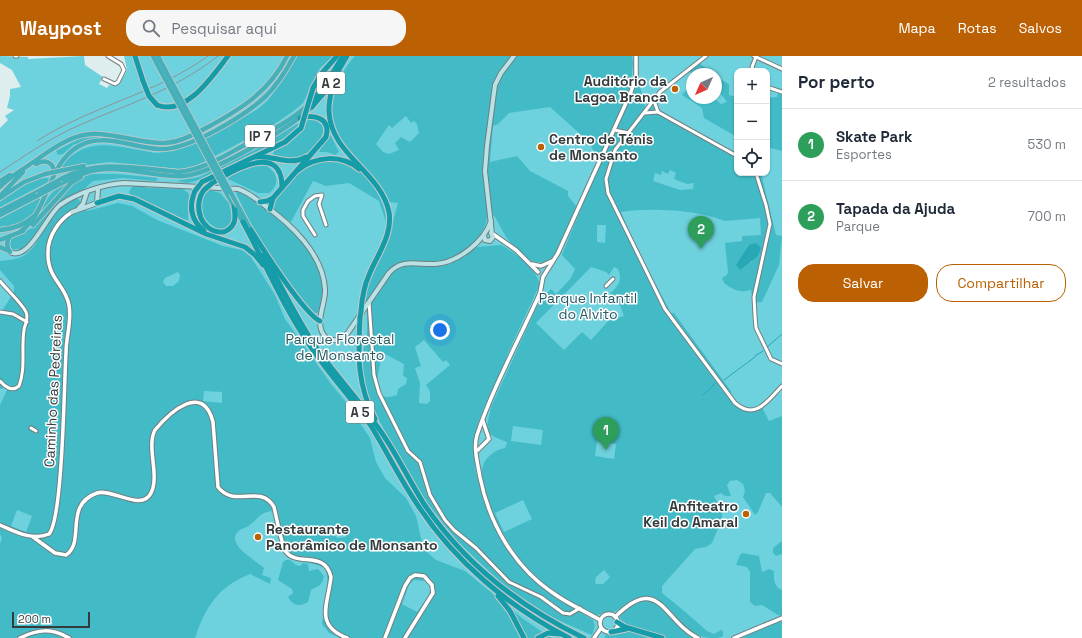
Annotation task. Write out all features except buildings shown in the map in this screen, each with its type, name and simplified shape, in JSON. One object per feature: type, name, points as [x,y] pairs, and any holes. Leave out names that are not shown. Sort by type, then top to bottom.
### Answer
[{"type":"highway","points":[[135,56],[149,96],[157,105],[167,108],[174,107],[191,98],[206,84],[228,56]]},
{"type":"highway","points":[[153,56],[159,63],[243,222]]},
{"type":"highway","points":[[158,56],[159,63]]},
{"type":"highway","points":[[0,181],[51,150],[79,136],[98,134],[112,135],[167,143],[190,137],[238,111],[272,86],[287,56]]},
{"type":"highway","points":[[20,232],[32,222],[38,213],[60,164],[69,153],[81,145],[98,141],[112,141],[153,148],[180,147],[194,141],[253,107],[272,86],[294,56]]},
{"type":"highway","points":[[219,239],[203,230],[193,218],[191,209],[195,191],[202,182],[285,142],[301,128],[313,88],[321,74],[337,56]]},
{"type":"highway","name":"A 2","points":[[310,106],[343,56]]},
{"type":"highway","name":"A 2","points":[[310,106],[326,91],[347,56]]},
{"type":"highway","points":[[335,76],[329,109],[333,132],[343,148],[380,191],[386,203],[389,215],[388,231],[368,277],[361,306],[360,318],[359,362],[361,382],[366,402],[380,429]]},
{"type":"highway","name":"IP 7","points":[[98,168],[175,176],[195,174],[281,131],[300,118],[310,106]]},
{"type":"highway","name":"IP 7","points":[[0,210],[61,182],[98,168],[179,172],[192,171],[207,165],[285,123],[310,106]]},
{"type":"highway","points":[[270,209],[273,198],[310,154],[324,140],[327,127],[322,119],[317,116],[300,118]]},
{"type":"highway","points":[[112,135],[112,141]]},
{"type":"highway","points":[[153,148],[154,142]]},
{"type":"highway","points":[[0,188],[7,180],[51,150]]},
{"type":"highway","points":[[248,159],[264,156],[292,162],[310,154]]},
{"type":"highway","points":[[291,176],[304,166],[318,160],[329,158],[343,160],[352,164],[361,171],[378,190],[386,203]]},
{"type":"highway","points":[[0,188],[38,162],[45,161],[52,166],[54,175]]},
{"type":"highway","points":[[235,205],[236,218],[232,226],[224,232],[213,230],[204,223],[199,212],[198,202],[204,190],[211,184],[247,166],[264,162],[272,164],[278,170],[282,187]]},
{"type":"highway","points":[[0,197],[24,182],[45,174],[84,166],[98,168]]},
{"type":"highway","points":[[0,240],[20,232],[32,225],[71,183],[81,176],[98,168]]},
{"type":"highway","points":[[0,197],[23,172]]},
{"type":"highway","name":"IP 7","points":[[0,215],[38,193]]},
{"type":"highway","points":[[95,204],[119,196],[134,199],[206,234],[238,244],[251,251],[262,263],[273,281]]},
{"type":"highway","points":[[260,202],[273,198]]},
{"type":"highway","points":[[235,205],[286,282],[314,317],[320,321]]},
{"type":"highway","points":[[0,230],[12,229],[22,225],[38,213]]},
{"type":"highway","name":"A 5","points":[[243,222],[273,281],[310,346],[370,426],[423,513],[453,550],[488,584],[515,605],[561,634],[570,638]]},
{"type":"highway","name":"A 5","points":[[251,230],[311,340],[380,429],[424,504],[447,534],[492,580],[518,600],[564,628],[584,638]]},
{"type":"highway","points":[[10,252],[7,248],[7,243],[11,235]]},
{"type":"highway","points":[[0,247],[10,252]]},
{"type":"highway","points":[[488,584],[510,611],[524,638]]},
{"type":"highway","points":[[616,619],[625,628],[662,638]]},
{"type":"highway","points":[[611,632],[626,629],[657,638]]},
{"type":"highway","points":[[538,638],[548,633],[561,634]]},
{"type":"main road","points":[[10,252],[17,255],[23,253],[29,248],[50,216],[59,206],[87,192],[114,184],[214,186],[243,190],[293,227],[302,237],[319,268],[324,282],[325,291],[320,321],[322,332],[326,337],[333,340],[342,339],[389,273],[398,265],[405,263],[444,263],[475,245],[489,241],[493,238],[485,170],[495,89],[499,77],[514,56]]},
{"type":"main road","points":[[95,204],[98,189]]},
{"type":"main road","points":[[72,212],[81,207],[87,192]]},
{"type":"main road","points":[[76,197],[95,204]]},
{"type":"main road","points":[[72,212],[95,204]]},
{"type":"main road","points":[[475,245],[484,234],[491,221]]},
{"type":"main road","points":[[484,234],[489,232],[493,234]]},
{"type":"main road","points":[[484,234],[484,239],[489,241]]},
{"type":"street","points":[[104,79],[115,84],[118,82],[124,70],[121,64],[108,56]]},
{"type":"street","points":[[600,620],[547,589],[515,557],[490,514],[482,488],[477,453],[477,438],[483,418],[539,295],[542,283],[552,261],[558,253],[614,130],[634,82],[636,56]]},
{"type":"street","points":[[706,56],[664,89],[615,150],[606,179],[608,193],[665,309],[736,403],[746,410],[752,411],[763,405],[782,386]]},
{"type":"street","points":[[752,68],[755,56],[782,69]]},
{"type":"street","points":[[770,88],[782,92]]},
{"type":"street","points":[[654,101],[658,112]]},
{"type":"street","points":[[645,114],[658,112],[734,154]]},
{"type":"street","points":[[614,130],[622,133],[629,133]]},
{"type":"street","points":[[622,133],[624,140]]},
{"type":"street","points":[[757,176],[770,224],[754,297],[756,328],[771,359],[782,364]]},
{"type":"street","points":[[315,235],[303,216],[303,210],[308,201],[319,195],[322,195],[319,204],[326,225]]},
{"type":"street","name":"Caminho das Pedreiras","points":[[46,545],[47,535],[53,529],[55,520],[60,469],[66,351],[70,319],[65,293],[51,274],[48,252],[57,226],[63,218],[72,212]]},
{"type":"street","points":[[493,234],[539,273],[546,274]]},
{"type":"street","points":[[489,241],[504,243]]},
{"type":"street","points":[[542,283],[538,268],[552,261]]},
{"type":"street","points":[[529,263],[542,265],[548,270]]},
{"type":"street","points":[[606,286],[613,279]]},
{"type":"street","points":[[0,281],[10,294],[23,306],[27,316],[27,322],[24,328],[22,378],[19,386],[9,388],[0,380]]},
{"type":"street","points":[[369,302],[374,375],[379,393],[408,451],[420,462],[430,495],[445,520],[454,530],[476,548],[508,582],[541,597],[563,613],[574,613],[580,608]]},
{"type":"street","points":[[0,312],[13,314],[27,322]]},
{"type":"street","points":[[0,525],[34,537],[59,555],[66,555],[75,544],[76,514],[86,500],[96,493],[109,493],[136,501],[141,501],[149,497],[153,485],[153,451],[155,430],[180,406],[186,403],[201,405],[211,414],[213,422],[218,487],[226,495],[232,497],[258,495],[266,497],[271,501],[286,552],[293,557],[321,562],[330,572],[331,577],[326,611],[327,625],[334,633],[347,638]]},
{"type":"street","points":[[477,453],[479,447],[489,439],[483,425],[483,418]]},
{"type":"street","points":[[31,428],[36,431]]},
{"type":"street","points":[[478,433],[482,431],[487,433]]},
{"type":"street","points":[[477,438],[479,442],[484,443]]},
{"type":"street","points":[[34,537],[47,535]]},
{"type":"street","points":[[385,638],[406,583],[415,575],[424,576],[432,585],[433,593],[405,638]]},
{"type":"street","points":[[600,620],[601,628],[606,632],[611,632],[616,629],[616,619],[632,602],[650,599],[664,607],[689,633],[698,638]]},
{"type":"street","points":[[600,620],[607,615],[616,619]]},
{"type":"street","points":[[734,638],[782,618]]},
{"type":"street","points":[[594,636],[601,628]]},
{"type":"street","points":[[20,638],[34,631],[47,630],[60,633],[69,638]]},
{"type":"green space","name":"Parque Florestal de Monsanto","points":[[0,56],[28,57],[28,59],[84,56],[85,65],[103,77],[99,84],[107,88],[109,85],[115,86],[119,84],[127,70],[124,56],[782,56],[782,638],[0,638],[0,313],[2,311],[0,309],[0,128],[8,120],[5,116],[14,110],[7,108],[10,89],[21,87],[12,70],[0,63]]},
{"type":"shaded area","points":[[295,56],[334,56],[320,68],[303,103],[292,112],[273,125],[196,166],[181,169],[109,162],[62,168],[61,165],[71,156],[89,147],[108,145],[158,153],[166,152],[188,144],[243,118],[262,106],[268,100],[283,79]]},
{"type":"shaded area","points":[[355,56],[632,56],[631,86],[601,155],[595,153],[588,141],[550,107],[509,113],[498,124],[493,126],[490,162],[517,156],[530,171],[568,191],[568,196],[577,207],[553,258],[545,262],[538,262],[523,256],[511,244],[492,214],[488,215],[485,226],[474,246],[501,245],[513,252],[529,266],[540,284],[478,423],[474,444],[475,468],[482,496],[489,515],[515,560],[546,590],[593,620],[595,626],[592,635],[553,618],[507,588],[457,541],[424,499],[369,403],[362,370],[364,344],[367,337],[367,309],[365,304],[366,290],[388,240],[398,203],[389,202],[370,175],[348,150],[334,123],[332,108],[335,90],[343,72]],"holes":[[[406,116],[411,123],[414,121],[417,124],[419,133],[410,142],[401,137],[395,143],[399,150],[389,154],[383,152],[376,144],[389,125],[392,128]],[[424,340],[443,362],[446,360],[450,365],[426,385],[430,391],[430,401],[427,404],[419,403],[420,383],[415,368],[421,366],[415,347]],[[383,353],[404,364],[403,376],[407,378],[406,384],[398,389],[397,395],[388,397],[382,395],[379,390],[378,375]]]},
{"type":"shaded area","points":[[699,63],[705,68],[692,68]]},
{"type":"shaded area","points":[[722,80],[729,84],[729,95],[734,96],[734,135],[704,118],[702,108],[696,104],[722,104],[727,102],[722,95]]},
{"type":"shaded area","points":[[634,82],[640,86],[646,110],[651,103],[660,111],[734,152],[734,176],[762,176],[776,235],[782,236],[779,265],[762,302],[753,303],[751,290],[740,291],[734,289],[724,283],[722,278],[727,275],[728,272],[725,243],[742,241],[742,236],[761,235],[760,218],[725,221],[702,214],[674,210],[632,210],[621,212],[639,254],[669,309],[668,310],[670,313],[674,313],[731,391],[731,394],[737,402],[748,411],[757,410],[762,407],[769,421],[782,416],[782,507],[770,493],[766,493],[758,512],[755,515],[743,497],[745,491],[743,484],[737,480],[730,481],[727,485],[731,496],[725,496],[721,493],[714,496],[722,511],[722,519],[712,543],[706,547],[695,549],[662,586],[662,593],[707,631],[714,634],[721,630],[723,631],[723,636],[721,637],[712,638],[698,635],[681,622],[660,601],[654,598],[638,598],[616,611],[598,615],[576,606],[550,589],[528,569],[513,550],[491,510],[483,483],[483,467],[486,459],[493,453],[505,448],[507,442],[489,433],[487,425],[491,407],[539,302],[551,289],[556,294],[571,278],[575,269],[562,255]],"holes":[[[670,170],[676,173],[674,179],[687,184],[694,183],[693,189],[680,190],[653,181],[655,173],[661,175],[662,171],[668,174]],[[597,225],[606,225],[605,243],[597,242]],[[749,245],[752,262],[737,265]],[[591,267],[606,272],[609,275],[614,267],[618,269],[620,280],[610,294],[619,303],[624,316],[609,320],[591,340],[582,332],[564,350],[536,323]],[[513,426],[543,430],[541,445],[511,441]],[[597,441],[616,444],[614,459],[595,456]],[[523,500],[532,519],[504,532],[495,513]],[[604,570],[610,577],[603,584],[596,584],[596,577]]]},
{"type":"shaded area","points":[[686,90],[686,98],[682,95]]},
{"type":"shaded area","points":[[778,93],[782,94],[782,151],[770,148],[770,98],[777,97]]},
{"type":"shaded area","points":[[309,118],[315,119],[323,126],[319,142],[313,148],[298,158],[280,158],[273,154],[277,149],[295,138]]},
{"type":"shaded area","points":[[297,124],[300,125],[294,133],[284,139],[199,180],[187,183],[177,181],[199,177],[251,151]]},
{"type":"shaded area","points":[[329,132],[339,152],[335,155],[327,152],[319,152]]},
{"type":"shaded area","points":[[81,138],[98,138],[73,145],[63,154],[58,155],[56,151]]},
{"type":"shaded area","points":[[325,161],[338,162],[352,166],[365,176],[376,190],[384,206],[386,222],[379,201],[349,183],[326,186],[313,181],[291,222],[276,212],[273,203],[290,182],[301,172]]},
{"type":"shaded area","points":[[261,163],[270,169],[276,176],[276,185],[269,193],[258,193],[228,179],[229,176],[243,168]]},
{"type":"shaded area","points":[[90,174],[117,174],[158,178],[156,181],[123,178],[93,181],[84,189],[56,206],[41,225],[28,246],[23,249],[12,249],[9,246],[11,239],[34,227],[58,198],[70,187],[64,188],[40,213],[49,196],[54,191],[65,183]]},
{"type":"shaded area","points":[[49,178],[48,182],[0,207],[0,199],[32,181]]},
{"type":"shaded area","points":[[136,185],[148,188],[183,189],[189,194],[188,221],[131,196],[129,192],[132,187]]},
{"type":"shaded area","points":[[209,190],[220,193],[229,203],[233,222],[229,227],[222,230],[210,224],[201,208],[204,196]]},
{"type":"shaded area","points":[[237,191],[264,207],[279,219],[305,247],[315,262],[322,277],[324,291],[319,312],[314,314],[291,286],[270,256],[252,225],[236,193]]},
{"type":"shaded area","points":[[39,198],[41,200],[37,208],[24,222],[16,226],[0,227],[0,219]]},
{"type":"shaded area","points":[[77,198],[87,211],[118,203],[132,206],[157,220],[223,246],[242,250],[251,257],[275,295],[285,319],[370,438],[376,462],[385,478],[406,498],[416,516],[422,542],[427,552],[436,560],[465,571],[522,618],[551,638],[340,638],[329,633],[322,624],[327,589],[327,575],[325,568],[297,560],[282,551],[274,511],[270,511],[261,515],[250,525],[240,530],[236,535],[235,540],[243,551],[264,568],[262,575],[271,578],[270,584],[250,574],[229,585],[221,592],[209,607],[195,638],[0,638],[0,544],[2,538],[0,534],[0,405],[7,390],[4,388],[0,389],[0,314],[14,292],[14,286],[0,270],[0,261],[19,258],[29,252],[35,245],[51,218],[66,203]],"holes":[[[178,272],[180,275],[179,281],[173,286],[166,286],[163,282],[165,278]],[[204,391],[222,392],[222,403],[203,401]],[[17,510],[32,516],[26,532],[11,526]],[[339,525],[346,537],[337,538],[331,530]],[[414,580],[426,581],[429,585],[430,593],[417,612],[402,604],[409,585]]]},
{"type":"shaded area","points":[[756,243],[761,248],[758,256],[740,270],[736,265],[749,245]]},
{"type":"shaded area","points":[[782,541],[782,554],[776,556],[773,553],[773,548]]},
{"type":"shaded area","points":[[742,553],[759,556],[762,572],[769,569],[774,571],[774,579],[776,584],[782,590],[782,616],[762,605],[755,606],[750,602],[750,572],[747,567],[736,565]]},
{"type":"shaded area","points":[[290,560],[296,565],[300,566],[303,563],[308,564],[309,571],[318,569],[324,576],[321,583],[311,590],[308,602],[305,604],[294,604],[288,597],[293,593],[292,589],[278,580],[283,562]]},
{"type":"shaded area","points":[[639,601],[652,601],[693,638],[604,638],[606,635],[620,631],[621,613]]},
{"type":"shaded area","points":[[782,620],[782,638],[742,638]]},
{"type":"waterway","points":[[766,348],[782,334]]},
{"type":"waterway","points":[[755,356],[763,351]]},
{"type":"waterway","points":[[724,380],[755,357]]},
{"type":"waterway","points":[[703,395],[716,383]]},
{"type":"railway","points":[[37,141],[79,118],[167,80],[208,56]]},
{"type":"railway","points":[[0,172],[35,149],[71,129],[183,80],[218,56]]},
{"type":"place","name":"Auditório da Lagoa Branca","points":[[675,89]]},
{"type":"place","name":"Centro de Ténis de Monsanto","points":[[541,147]]},
{"type":"place","name":"Tapada da Ajuda","points":[[701,249]]},
{"type":"place","name":"Skate Park","points":[[606,450]]},
{"type":"place","name":"Anfiteatro Keil do Amaral","points":[[746,514]]},
{"type":"place","name":"Restaurante Panorâmico de Monsanto","points":[[258,537]]},
{"type":"park label","name":"Parque Infantil do Alvito","points":[[588,306]]}]
